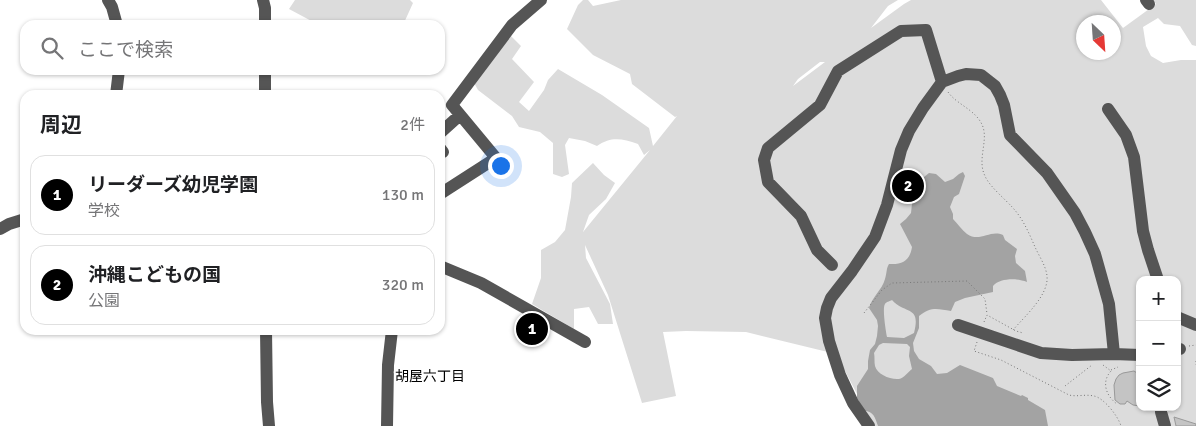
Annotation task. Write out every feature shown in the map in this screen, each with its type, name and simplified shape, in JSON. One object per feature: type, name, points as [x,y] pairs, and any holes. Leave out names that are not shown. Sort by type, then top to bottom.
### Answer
[{"type":"street","points":[[108,0],[116,20]]},
{"type":"street","points":[[263,0],[265,20]]},
{"type":"street","points":[[445,191],[496,158],[452,105],[512,25],[540,0]]},
{"type":"street","points":[[832,265],[817,250],[801,216],[768,182],[764,160],[768,148],[820,105],[838,71],[901,31],[926,30],[942,82]]},
{"type":"street","points":[[869,426],[853,403],[840,375],[829,341],[825,318],[827,308],[831,298],[875,237],[887,205],[901,150],[909,131],[942,82],[958,76],[966,74],[980,75],[995,86],[1004,105],[1010,135],[1047,173],[1075,213],[1095,254],[1109,304],[1114,354]]},
{"type":"street","points":[[117,90],[118,75]]},
{"type":"street","points":[[265,75],[265,90]]},
{"type":"street","points":[[1108,109],[1126,134],[1134,157],[1143,231],[1157,276]]},
{"type":"street","points":[[445,128],[460,115]]},
{"type":"street","points":[[0,229],[20,220]]},
{"type":"street","points":[[445,268],[481,283],[585,342]]},
{"type":"street","points":[[1181,319],[1196,325]]},
{"type":"street","points":[[958,325],[1041,353],[1072,355],[1094,360],[1114,354],[1136,355]]},
{"type":"street","points":[[266,335],[269,426]]},
{"type":"street","points":[[387,426],[388,365],[391,335]]},
{"type":"street","points":[[1161,411],[1165,426]]},
{"type":"path","points":[[942,82],[950,94],[973,112],[982,125],[984,132],[982,164],[985,177],[1021,219],[1047,275],[1046,285],[1041,297],[1013,330]]},
{"type":"path","points":[[864,313],[882,290],[892,284],[967,281],[985,299],[987,315],[974,351],[1001,360],[1069,395],[1098,398],[1113,412],[1121,426]]},
{"type":"path","points":[[987,315],[1013,330],[1023,333]]},
{"type":"path","points":[[1066,386],[1094,360],[1111,371]]},
{"type":"path","points":[[1117,404],[1107,393],[1106,380],[1107,375],[1118,367]]},
{"type":"shaded area","points":[[295,0],[410,0],[413,3],[405,20],[310,20],[289,9]]},
{"type":"shaded area","points":[[583,0],[588,0],[593,6],[621,0],[898,0],[888,6],[871,28],[911,0],[1101,0],[1113,15],[1076,15],[1076,60],[1121,60],[1121,25],[1123,28],[1156,4],[1153,0],[1196,0],[1196,46],[1192,45],[1180,26],[1164,24],[1158,18],[1143,27],[1146,46],[1151,56],[1163,63],[1196,60],[1196,426],[874,426],[836,354],[746,332],[663,332],[676,396],[642,403],[608,295],[585,245],[586,258],[610,304],[613,324],[598,324],[589,307],[574,309],[574,329],[532,304],[541,278],[541,250],[555,242],[565,230],[572,183],[593,163],[615,183],[606,199],[589,215],[583,232],[650,150],[644,155],[638,144],[622,140],[607,141],[597,146],[585,141],[569,138],[565,145],[569,174],[562,177],[553,174],[553,143],[540,132],[519,127],[512,116],[478,90],[473,81],[509,34],[521,46],[512,59],[534,82],[519,102],[529,111],[544,90],[548,80],[558,69],[602,95],[649,128],[653,146],[677,116],[675,117],[632,84],[630,74],[593,55],[567,29],[578,5]],"holes":[[[820,62],[825,62],[793,86],[798,79]]]},
{"type":"shaded area","points":[[963,172],[965,176],[959,194],[954,197],[950,207],[953,219],[967,234],[972,236],[1003,235],[1005,240],[1017,249],[1016,263],[1025,271],[1027,282],[1014,279],[1000,281],[993,286],[993,292],[955,302],[951,311],[935,309],[923,313],[919,316],[919,328],[913,343],[914,351],[919,359],[931,366],[937,374],[947,373],[960,365],[993,378],[997,386],[1028,398],[1028,400],[1045,410],[1048,426],[878,426],[874,416],[870,412],[864,411],[857,398],[857,386],[868,369],[870,350],[875,344],[877,336],[877,320],[869,308],[870,304],[884,283],[889,264],[898,264],[905,261],[911,252],[912,247],[900,224],[911,213],[911,191],[929,173],[936,174],[945,182]],"holes":[[[892,300],[897,305],[914,314],[916,324],[914,333],[904,338],[887,337],[884,306]],[[883,343],[907,344],[910,347],[909,356],[912,369],[901,378],[888,377],[876,369],[874,353],[879,345]]]},
{"type":"building","points":[[1136,372],[1136,405],[1127,401],[1125,404],[1120,404],[1115,400],[1114,385],[1119,375]]},
{"type":"building","points":[[1174,417],[1196,424],[1196,426],[1176,426]]},
{"type":"place","name":"沖縄こどもの国","points":[[908,186]]},
{"type":"place","name":"リーダーズ幼児学園","points":[[532,329]]},
{"type":"district","name":"胡屋六丁目","points":[[430,376]]}]
